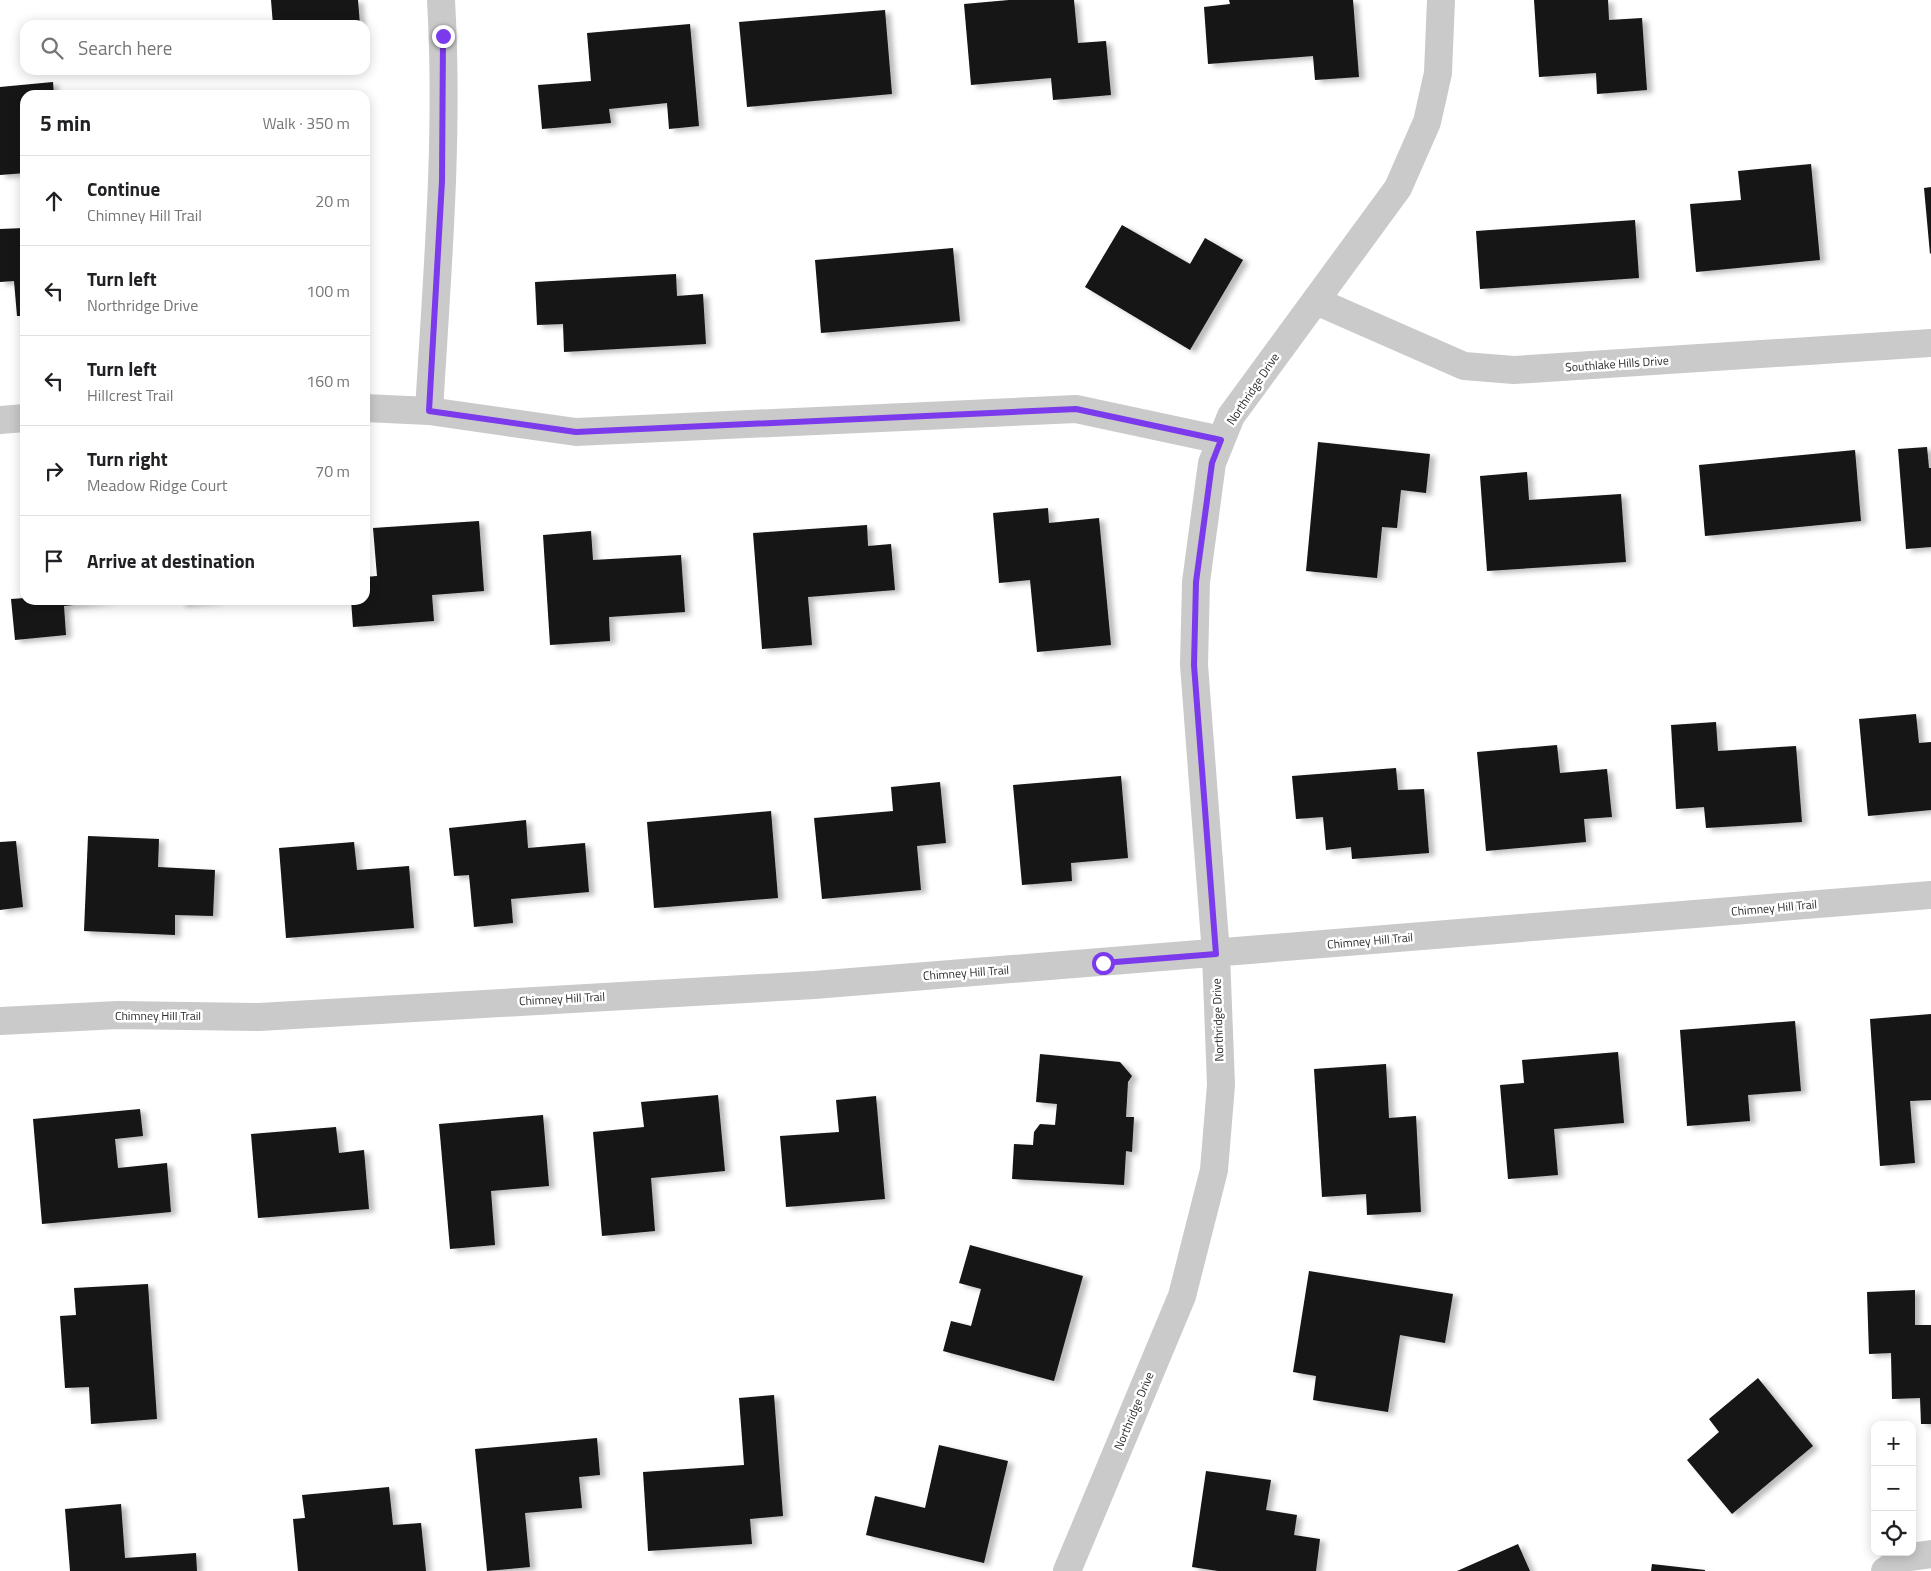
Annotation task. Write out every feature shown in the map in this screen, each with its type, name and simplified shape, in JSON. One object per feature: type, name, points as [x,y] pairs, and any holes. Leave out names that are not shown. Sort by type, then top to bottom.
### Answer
[{"type":"street","points":[[429,411],[442,181],[443,36],[441,0]]},
{"type":"street","name":"Northridge Drive","points":[[1067,1571],[1182,1296],[1214,1170],[1221,1085],[1216,954],[1194,665],[1196,582],[1212,463],[1231,416],[1398,188],[1427,122],[1438,73],[1441,0]]},
{"type":"street","name":"Southlake Hills Drive","points":[[1316,300],[1464,366],[1514,370],[1931,343]]},
{"type":"street","points":[[370,408],[429,411],[576,432],[1076,409],[1221,440]]},
{"type":"street","points":[[0,420],[20,418]]},
{"type":"street","name":"Chimney Hill Trail","points":[[0,1021],[118,1015],[260,1017],[814,985],[1931,895]]},
{"type":"street","points":[[1885,1571],[1903,1558],[1931,1554]]},
{"type":"building","points":[[271,0],[358,0],[360,20],[273,20]]},
{"type":"building","points":[[1009,0],[1074,0],[1078,43],[1106,41],[1111,95],[1053,100],[1051,78],[971,85],[964,4]]},
{"type":"building","points":[[1229,0],[1353,0],[1359,77],[1315,80],[1313,56],[1208,64],[1204,7],[1230,4]]},
{"type":"building","points":[[1534,0],[1608,0],[1609,20],[1642,18],[1647,90],[1597,94],[1596,73],[1539,77]]},
{"type":"building","points":[[885,10],[892,94],[747,107],[739,22]]},
{"type":"building","points":[[690,24],[699,126],[669,129],[667,103],[609,109],[611,123],[542,129],[538,85],[591,81],[587,33]]},
{"type":"building","points":[[53,82],[54,90],[20,90],[20,173],[0,175],[0,87]]},
{"type":"building","points":[[1811,164],[1820,260],[1696,272],[1690,204],[1741,200],[1738,171]]},
{"type":"building","points":[[1931,187],[1931,253],[1930,254],[1924,188]]},
{"type":"building","points":[[1635,220],[1639,278],[1480,289],[1476,231]]},
{"type":"building","points":[[1122,225],[1190,264],[1205,238],[1243,260],[1190,350],[1085,287]]},
{"type":"building","points":[[20,228],[20,316],[17,316],[14,281],[0,282],[0,229]]},
{"type":"building","points":[[953,248],[960,321],[821,333],[815,260]]},
{"type":"building","points":[[676,274],[677,296],[703,294],[706,344],[564,352],[563,324],[537,325],[535,282]]},
{"type":"building","points":[[1318,442],[1430,454],[1426,493],[1401,490],[1397,528],[1382,527],[1377,578],[1306,571]]},
{"type":"building","points":[[1927,447],[1929,468],[1931,468],[1931,547],[1906,549],[1898,449]]},
{"type":"building","points":[[1855,450],[1861,521],[1705,536],[1699,465]]},
{"type":"building","points":[[1527,472],[1529,500],[1621,494],[1626,562],[1487,571],[1480,476]]},
{"type":"building","points":[[1048,508],[1049,523],[1099,518],[1111,645],[1037,652],[1030,580],[999,583],[993,513]]},
{"type":"building","points":[[479,521],[484,591],[432,595],[434,621],[353,627],[351,605],[370,605],[370,577],[377,576],[373,528]]},
{"type":"building","points":[[867,525],[868,546],[891,544],[895,590],[808,597],[812,645],[762,649],[753,533]]},
{"type":"building","points":[[591,531],[593,560],[681,555],[685,612],[609,617],[610,641],[550,645],[543,535]]},
{"type":"building","points":[[20,598],[20,605],[74,605],[64,606],[66,635],[15,640],[11,599]]},
{"type":"building","points":[[1916,714],[1919,743],[1931,742],[1931,810],[1868,816],[1859,719]]},
{"type":"building","points":[[1716,722],[1718,751],[1796,746],[1802,822],[1706,828],[1704,807],[1676,809],[1671,725]]},
{"type":"building","points":[[1557,745],[1560,773],[1607,769],[1612,817],[1584,819],[1586,842],[1486,851],[1477,752]]},
{"type":"building","points":[[1396,768],[1398,790],[1424,789],[1429,853],[1352,859],[1351,847],[1326,850],[1323,817],[1296,819],[1292,776]]},
{"type":"building","points":[[1121,776],[1128,858],[1071,863],[1072,881],[1022,885],[1013,785]]},
{"type":"building","points":[[940,782],[946,843],[917,846],[921,890],[822,899],[814,818],[893,811],[891,787]]},
{"type":"building","points":[[771,811],[778,898],[654,908],[647,822]]},
{"type":"building","points":[[526,820],[528,848],[585,843],[589,892],[511,899],[513,923],[474,927],[469,875],[454,876],[449,828]]},
{"type":"building","points":[[88,836],[159,839],[158,867],[215,870],[213,916],[175,915],[175,935],[84,931]]},
{"type":"building","points":[[16,841],[23,907],[0,910],[0,842]]},
{"type":"building","points":[[354,842],[357,870],[409,866],[414,928],[286,938],[279,848]]},
{"type":"building","points":[[1931,1014],[1931,1100],[1910,1101],[1915,1163],[1880,1166],[1870,1019]]},
{"type":"building","points":[[1795,1021],[1801,1091],[1748,1095],[1750,1121],[1687,1126],[1680,1030]]},
{"type":"building","points":[[1618,1052],[1624,1123],[1554,1129],[1558,1175],[1508,1179],[1500,1085],[1524,1083],[1522,1060]]},
{"type":"building","points":[[1040,1054],[1120,1062],[1132,1076],[1128,1082],[1126,1117],[1134,1117],[1132,1152],[1126,1151],[1124,1185],[1012,1179],[1014,1144],[1033,1145],[1034,1132],[1040,1124],[1055,1125],[1057,1104],[1036,1102]]},
{"type":"building","points":[[1386,1064],[1389,1118],[1416,1116],[1421,1212],[1367,1215],[1366,1194],[1322,1197],[1314,1069]]},
{"type":"building","points":[[718,1095],[725,1171],[651,1178],[655,1231],[602,1236],[593,1132],[644,1127],[641,1102]]},
{"type":"building","points":[[876,1096],[885,1199],[786,1207],[780,1136],[839,1132],[836,1100]]},
{"type":"building","points":[[140,1109],[143,1136],[115,1139],[118,1168],[167,1163],[171,1212],[42,1224],[33,1119]]},
{"type":"building","points":[[543,1115],[549,1186],[491,1191],[495,1245],[450,1249],[439,1124]]},
{"type":"building","points":[[336,1127],[339,1153],[364,1150],[369,1209],[258,1218],[251,1134]]},
{"type":"building","points":[[970,1245],[1083,1276],[1054,1381],[943,1351],[951,1321],[971,1326],[981,1289],[959,1283]]},
{"type":"building","points":[[1309,1271],[1453,1294],[1445,1343],[1400,1335],[1388,1412],[1313,1400],[1316,1376],[1293,1372]]},
{"type":"building","points":[[148,1284],[157,1419],[91,1424],[89,1387],[65,1388],[60,1316],[76,1315],[74,1288]]},
{"type":"building","points":[[1915,1290],[1915,1325],[1931,1325],[1931,1424],[1921,1424],[1920,1398],[1892,1399],[1891,1353],[1869,1354],[1867,1292]]},
{"type":"building","points":[[1758,1378],[1813,1446],[1732,1514],[1687,1460],[1719,1432],[1709,1419]]},
{"type":"building","points":[[774,1395],[783,1516],[750,1519],[752,1544],[648,1551],[643,1472],[744,1465],[739,1398]]},
{"type":"building","points":[[597,1438],[600,1475],[579,1477],[582,1508],[525,1513],[530,1567],[487,1571],[475,1449]]},
{"type":"building","points":[[939,1445],[1008,1461],[984,1563],[866,1535],[875,1496],[925,1508]]},
{"type":"building","points":[[1206,1471],[1271,1480],[1266,1510],[1297,1515],[1294,1535],[1320,1539],[1316,1571],[1218,1571],[1192,1567]]},
{"type":"building","points":[[389,1487],[393,1525],[421,1523],[426,1571],[298,1571],[293,1519],[305,1518],[302,1495]]},
{"type":"building","points":[[121,1504],[125,1558],[196,1553],[197,1571],[70,1571],[65,1509]]},
{"type":"building","points":[[1518,1544],[1530,1571],[1457,1571]]},
{"type":"building","points":[[1652,1564],[1705,1570],[1705,1571],[1651,1571]]},
{"type":"route","points":[[443,36],[442,181],[429,411],[576,432],[1076,409],[1221,440],[1212,463],[1196,582],[1194,665],[1216,954],[1103,963]]}]
